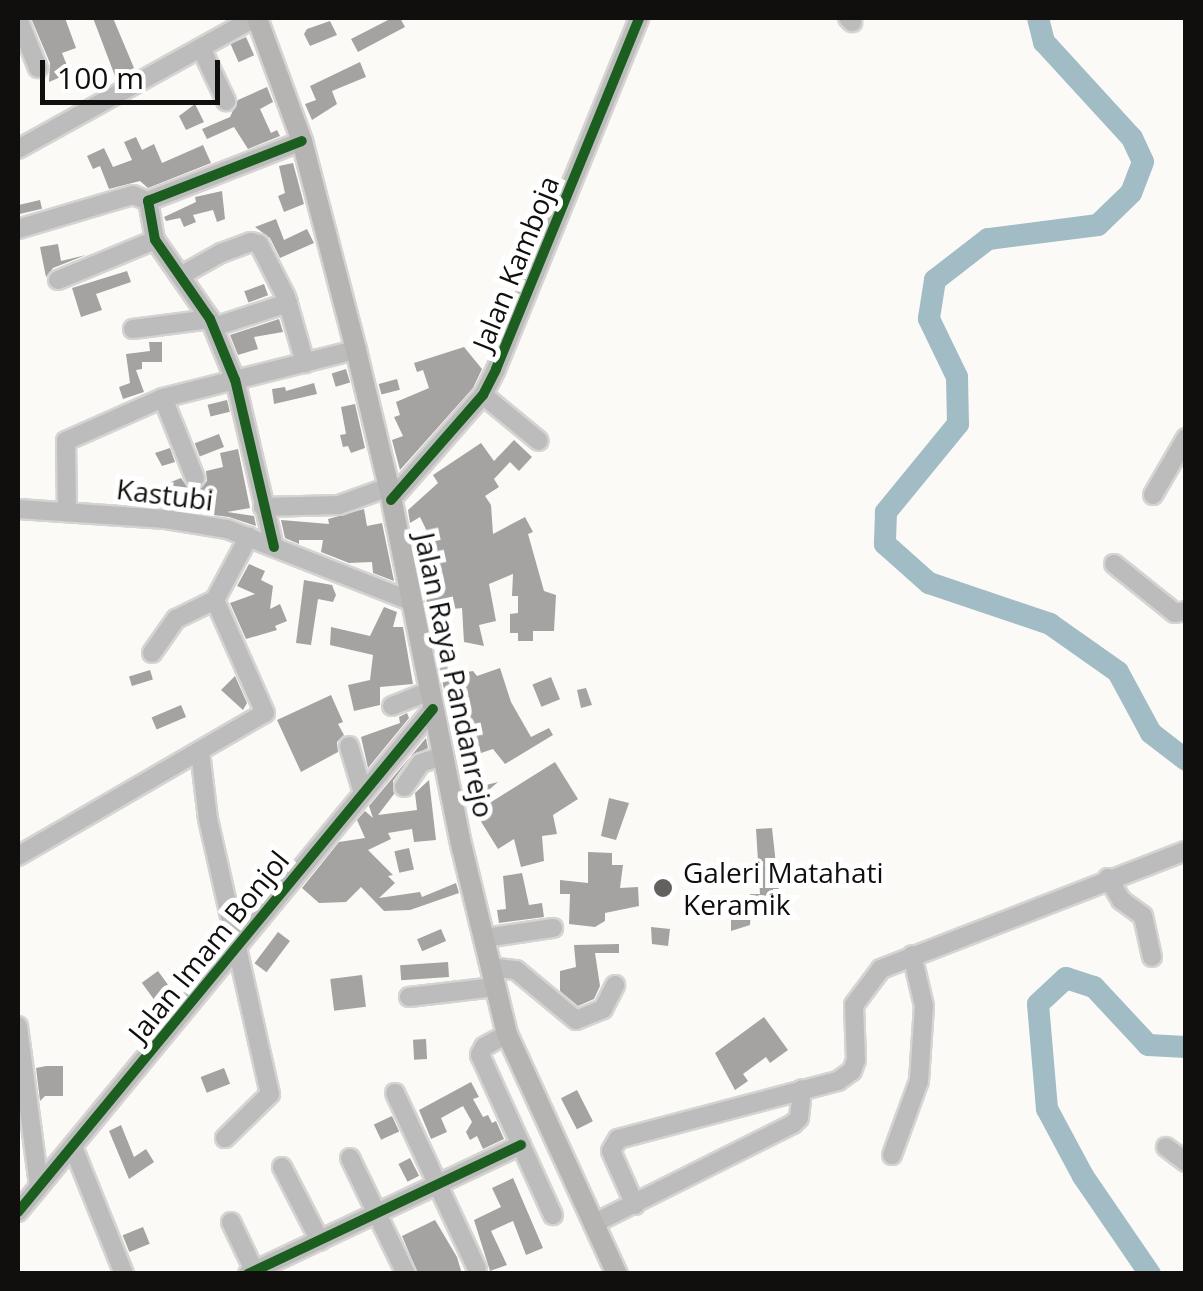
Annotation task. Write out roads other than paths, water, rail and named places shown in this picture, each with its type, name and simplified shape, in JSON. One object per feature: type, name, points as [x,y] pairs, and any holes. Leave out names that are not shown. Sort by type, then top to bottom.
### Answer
[{"type":"main road","name":"Jalan Raya Pandanrejo","points":[[256,18],[302,141],[356,350],[507,1034],[617,1274]]},
{"type":"street","points":[[18,18],[38,68]]},
{"type":"street","points":[[18,150],[256,18]]},
{"type":"street","name":"Jalan Kamboja","points":[[390,494],[482,394],[511,336],[532,274],[639,18]]},
{"type":"street","points":[[201,48],[226,101]]},
{"type":"street","points":[[18,229],[132,195],[148,201],[302,141]]},
{"type":"street","points":[[148,201],[156,240],[212,323],[235,380],[274,547]]},
{"type":"street","points":[[58,280],[156,240]]},
{"type":"street","points":[[180,276],[221,253],[251,242],[259,244],[288,303],[304,363]]},
{"type":"street","points":[[133,330],[212,323],[288,303]]},
{"type":"street","points":[[68,512],[64,453],[68,438],[99,430],[163,398],[356,350]]},
{"type":"street","points":[[482,394],[539,441]]},
{"type":"street","points":[[163,398],[195,478]]},
{"type":"street","points":[[1153,495],[1185,440]]},
{"type":"street","points":[[264,507],[339,505],[390,494]]},
{"type":"street","name":"Kastubi","points":[[18,509],[166,519],[248,536],[413,602]]},
{"type":"street","points":[[152,653],[176,619],[215,600],[248,536]]},
{"type":"street","points":[[1114,564],[1175,613],[1186,612]]},
{"type":"street","points":[[18,856],[265,713],[215,600]]},
{"type":"street","points":[[392,706],[432,700]]},
{"type":"street","name":"Jalan Imam Bonjol","points":[[18,1212],[363,793],[432,700]]},
{"type":"street","points":[[349,746],[363,793]]},
{"type":"street","points":[[200,752],[208,818],[270,1094],[225,1138]]},
{"type":"street","points":[[404,787],[421,762],[443,756]]},
{"type":"street","points":[[636,1204],[612,1151],[618,1139],[838,1081],[852,1071],[858,1048],[854,1005],[880,969],[1186,851]]},
{"type":"street","points":[[1108,878],[1121,900],[1142,916],[1152,957]]},
{"type":"street","points":[[485,938],[553,928]]},
{"type":"street","points":[[892,1155],[919,1081],[924,1006],[912,954]]},
{"type":"street","points":[[408,997],[516,970],[576,1020],[603,1008],[615,985]]},
{"type":"street","points":[[18,1026],[39,1186]]},
{"type":"street","points":[[507,1034],[484,1047],[480,1055],[554,1215]]},
{"type":"street","points":[[593,1224],[794,1124],[799,1118],[802,1089]]},
{"type":"street","points":[[395,1094],[477,1269]]},
{"type":"street","points":[[232,1222],[251,1272],[522,1145]]},
{"type":"street","points":[[74,1147],[124,1274]]},
{"type":"street","points":[[1166,1147],[1186,1162]]},
{"type":"street","points":[[350,1158],[380,1212],[406,1274]]},
{"type":"street","points":[[282,1168],[320,1241]]},
{"type":"waterway","points":[[1038,18],[1044,42],[1132,138],[1143,162],[1131,193],[1098,225],[988,239],[935,280],[929,319],[957,377],[958,424],[886,512],[885,544],[929,583],[1050,624],[1118,672],[1151,733],[1186,760]]},
{"type":"waterway","points":[[1150,1274],[1083,1176],[1047,1109],[1038,1004],[1066,978],[1094,987],[1148,1045],[1186,1047]]},
{"type":"place","name":"Galeri Matahati Keramik","points":[[663,888]]}]
